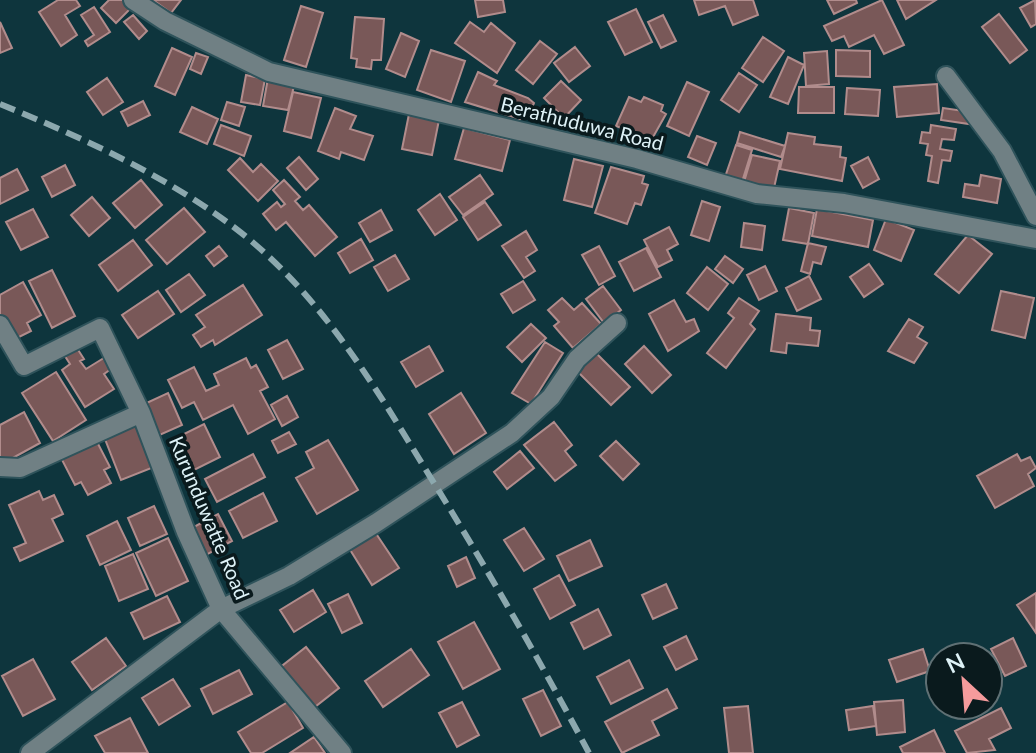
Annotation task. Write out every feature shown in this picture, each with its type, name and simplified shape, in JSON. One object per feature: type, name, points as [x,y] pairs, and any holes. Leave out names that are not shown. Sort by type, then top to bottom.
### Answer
[{"type":"street","name":"Berathuduwa Road","points":[[133,0],[165,21],[269,72],[624,156],[757,194],[844,203],[1036,239]]},
{"type":"street","points":[[946,76],[1002,151],[1036,216]]},
{"type":"street","points":[[30,753],[221,609],[289,576],[364,531],[512,433],[551,397],[577,359],[617,323]]},
{"type":"street","name":"Kurunduwatte Road","points":[[0,325],[24,366],[100,328],[141,413],[186,532],[221,609],[342,753]]},
{"type":"street","points":[[0,467],[20,468],[141,413]]},
{"type":"building","points":[[58,0],[76,0],[80,6],[65,15],[77,35],[61,46],[39,12]]},
{"type":"building","points":[[109,0],[126,0],[132,7],[116,23],[101,8]]},
{"type":"building","points":[[153,0],[181,0],[171,13]]},
{"type":"building","points":[[475,0],[503,0],[505,12],[478,17]]},
{"type":"building","points":[[694,0],[753,0],[758,15],[733,25],[725,6],[699,15]]},
{"type":"building","points":[[827,0],[856,0],[857,3],[834,14]]},
{"type":"building","points":[[882,0],[904,45],[884,54],[874,35],[849,47],[844,36],[832,41],[824,26]]},
{"type":"building","points":[[897,0],[936,0],[906,19]]},
{"type":"building","points":[[1035,0],[1036,24],[1031,27],[1020,8]]},
{"type":"building","points":[[301,6],[323,13],[306,67],[284,60]]},
{"type":"building","points":[[94,7],[110,32],[88,46],[85,41],[94,35],[81,15]]},
{"type":"building","points":[[636,9],[652,42],[625,55],[608,22]]},
{"type":"building","points":[[999,14],[1027,50],[1010,63],[982,27]]},
{"type":"building","points":[[133,15],[147,31],[139,39],[124,22]]},
{"type":"building","points":[[663,15],[676,41],[661,48],[648,22]]},
{"type":"building","points":[[355,17],[384,19],[381,60],[372,60],[371,69],[356,67],[357,59],[351,58]]},
{"type":"building","points":[[0,22],[12,48],[0,53]]},
{"type":"building","points":[[470,22],[484,32],[491,23],[515,43],[497,73],[455,43]]},
{"type":"building","points":[[401,33],[419,41],[405,77],[386,69]]},
{"type":"building","points":[[763,37],[784,51],[763,82],[742,68]]},
{"type":"building","points":[[540,41],[557,54],[533,84],[516,70]]},
{"type":"building","points":[[575,47],[590,66],[569,82],[554,63]]},
{"type":"building","points":[[172,48],[192,57],[175,95],[155,86]]},
{"type":"building","points":[[431,50],[465,61],[451,102],[417,90]]},
{"type":"building","points":[[836,50],[870,51],[870,77],[836,76]]},
{"type":"building","points":[[827,51],[829,84],[806,86],[804,53]]},
{"type":"building","points":[[196,53],[208,57],[201,74],[190,69]]},
{"type":"building","points":[[788,57],[804,65],[788,104],[770,97]]},
{"type":"building","points":[[478,72],[497,81],[494,85],[534,103],[528,117],[521,114],[520,119],[465,102]]},
{"type":"building","points":[[739,73],[757,85],[739,112],[721,100]]},
{"type":"building","points":[[246,75],[265,79],[260,105],[241,102]]},
{"type":"building","points":[[107,78],[123,102],[103,115],[87,92]]},
{"type":"building","points":[[268,78],[295,82],[288,110],[263,106]]},
{"type":"building","points":[[561,81],[581,100],[564,118],[544,98]]},
{"type":"building","points":[[687,82],[709,92],[689,136],[667,126]]},
{"type":"building","points":[[937,84],[939,113],[897,117],[894,87]]},
{"type":"building","points":[[799,87],[834,87],[834,113],[798,113]]},
{"type":"building","points":[[847,88],[880,90],[878,116],[845,114]]},
{"type":"building","points":[[293,92],[321,98],[311,138],[284,131]]},
{"type":"building","points":[[629,97],[641,102],[644,97],[663,105],[661,111],[666,114],[648,146],[624,136],[626,130],[616,126]]},
{"type":"building","points":[[143,101],[150,115],[128,126],[121,112]]},
{"type":"building","points":[[227,102],[245,107],[239,126],[221,120]]},
{"type":"building","points":[[192,107],[218,119],[207,144],[180,132]]},
{"type":"building","points":[[335,108],[356,116],[350,129],[373,136],[364,160],[341,152],[339,159],[318,151]]},
{"type":"building","points":[[943,108],[971,112],[969,124],[941,120]]},
{"type":"building","points":[[409,114],[439,120],[432,155],[402,149]]},
{"type":"building","points":[[221,125],[251,136],[244,156],[214,144]]},
{"type":"building","points":[[931,125],[956,129],[954,140],[942,139],[940,149],[952,151],[950,161],[942,160],[938,183],[928,181],[932,156],[926,155],[928,144],[920,143],[922,132],[930,133]]},
{"type":"building","points":[[464,128],[510,140],[502,171],[455,159]]},
{"type":"building","points":[[740,132],[785,146],[781,157],[737,143]]},
{"type":"building","points":[[788,133],[815,137],[814,144],[841,147],[840,157],[846,158],[842,181],[780,169]]},
{"type":"building","points":[[697,136],[716,143],[707,165],[688,157]]},
{"type":"building","points":[[736,145],[752,150],[742,182],[725,177]]},
{"type":"building","points":[[752,155],[780,161],[774,188],[744,182]]},
{"type":"building","points":[[299,157],[318,179],[306,190],[287,168]]},
{"type":"building","points":[[868,157],[879,179],[863,188],[851,166]]},
{"type":"building","points":[[240,158],[253,172],[261,164],[278,181],[258,201],[228,170]]},
{"type":"building","points":[[574,159],[603,166],[592,207],[564,200]]},
{"type":"building","points":[[65,165],[75,185],[52,197],[42,177]]},
{"type":"building","points":[[611,167],[644,176],[642,183],[648,185],[641,205],[635,203],[627,224],[595,213]]},
{"type":"building","points":[[17,169],[28,190],[0,204],[0,178]]},
{"type":"building","points":[[480,175],[493,194],[463,215],[449,197]]},
{"type":"building","points":[[981,175],[1001,179],[997,203],[963,197],[965,184],[979,186]]},
{"type":"building","points":[[141,180],[162,205],[135,228],[113,203]]},
{"type":"building","points":[[284,180],[300,197],[295,201],[303,210],[309,205],[337,237],[315,256],[286,222],[276,230],[263,214],[277,202],[281,207],[285,204],[273,190]]},
{"type":"building","points":[[440,194],[457,220],[435,235],[418,210]]},
{"type":"building","points":[[92,197],[110,218],[89,236],[71,215]]},
{"type":"building","points":[[702,201],[720,207],[709,241],[691,235]]},
{"type":"building","points":[[485,202],[501,225],[478,240],[463,217]]},
{"type":"building","points":[[184,208],[205,232],[167,264],[146,240]]},
{"type":"building","points":[[789,208],[814,213],[808,244],[783,240]]},
{"type":"building","points":[[33,209],[48,237],[21,250],[6,222]]},
{"type":"building","points":[[817,209],[873,220],[868,247],[812,236]]},
{"type":"building","points":[[381,210],[392,230],[370,242],[359,223]]},
{"type":"building","points":[[886,219],[914,230],[901,261],[874,250]]},
{"type":"building","points":[[744,223],[765,226],[762,250],[741,247]]},
{"type":"building","points":[[669,227],[678,244],[667,250],[672,260],[658,267],[644,240]]},
{"type":"building","points":[[526,231],[537,250],[526,257],[535,271],[524,278],[502,246]]},
{"type":"building","points":[[968,235],[992,254],[959,293],[935,274]]},
{"type":"building","points":[[361,239],[373,260],[350,273],[338,253]]},
{"type":"building","points":[[133,240],[152,265],[118,291],[99,265]]},
{"type":"building","points":[[808,243],[826,247],[821,264],[813,262],[810,274],[801,271]]},
{"type":"building","points":[[219,246],[227,256],[214,266],[206,256]]},
{"type":"building","points":[[599,246],[615,276],[599,285],[582,255]]},
{"type":"building","points":[[646,248],[661,277],[634,291],[619,262]]},
{"type":"building","points":[[395,255],[409,279],[388,291],[374,267]]},
{"type":"building","points":[[725,256],[743,269],[733,283],[715,269]]},
{"type":"building","points":[[869,264],[883,284],[864,297],[850,277]]},
{"type":"building","points":[[765,266],[777,291],[759,300],[747,275]]},
{"type":"building","points":[[707,267],[728,284],[708,310],[687,293]]},
{"type":"building","points":[[52,270],[75,316],[52,328],[29,281]]},
{"type":"building","points":[[189,274],[205,295],[181,312],[166,290]]},
{"type":"building","points":[[809,276],[821,299],[797,311],[786,288]]},
{"type":"building","points":[[523,281],[535,300],[513,313],[501,294]]},
{"type":"building","points":[[23,282],[41,315],[27,323],[31,331],[17,338],[0,318],[0,295]]},
{"type":"building","points":[[243,285],[262,315],[215,345],[213,340],[201,347],[193,335],[205,327],[196,315]]},
{"type":"building","points":[[603,286],[621,310],[604,323],[586,299]]},
{"type":"building","points":[[158,291],[174,314],[138,338],[122,315]]},
{"type":"building","points":[[1001,291],[1034,298],[1025,338],[992,330]]},
{"type":"building","points":[[562,298],[574,310],[582,303],[601,324],[573,348],[554,326],[559,322],[548,310]]},
{"type":"building","points":[[739,298],[759,311],[750,324],[755,329],[726,368],[707,353],[734,318],[728,313]]},
{"type":"building","points":[[674,300],[686,322],[694,319],[699,331],[668,351],[649,314]]},
{"type":"building","points":[[776,314],[811,318],[810,330],[820,331],[818,346],[787,343],[786,353],[771,351]]},
{"type":"building","points":[[909,319],[923,327],[917,337],[927,343],[914,363],[888,351]]},
{"type":"building","points":[[531,324],[546,338],[522,362],[507,347]]},
{"type":"building","points":[[287,340],[303,369],[283,379],[268,350]]},
{"type":"building","points":[[73,342],[84,359],[80,361],[86,369],[107,356],[114,367],[104,374],[114,389],[85,407],[62,370],[70,364],[61,350]]},
{"type":"building","points":[[545,342],[563,353],[531,404],[512,393]]},
{"type":"building","points":[[429,346],[443,371],[416,387],[401,362]]},
{"type":"building","points":[[644,346],[671,375],[652,393],[625,364]]},
{"type":"building","points":[[594,351],[630,387],[611,405],[576,370]]},
{"type":"building","points":[[246,358],[251,368],[256,365],[268,387],[260,391],[275,419],[248,434],[233,405],[203,420],[194,402],[182,408],[168,380],[194,367],[206,391],[219,385],[214,374]]},
{"type":"building","points":[[56,372],[86,420],[53,441],[22,393]]},
{"type":"building","points":[[168,393],[182,425],[155,437],[140,406]]},
{"type":"building","points":[[461,393],[486,433],[454,454],[429,414]]},
{"type":"building","points":[[287,396],[298,417],[282,426],[271,405]]},
{"type":"building","points":[[24,412],[40,443],[0,465],[0,425]]},
{"type":"building","points":[[135,421],[154,467],[121,480],[103,434]]},
{"type":"building","points":[[554,422],[572,445],[565,451],[576,465],[555,481],[524,445]]},
{"type":"building","points":[[204,424],[220,457],[188,473],[172,440]]},
{"type":"building","points":[[289,432],[296,444],[278,453],[272,441]]},
{"type":"building","points":[[94,436],[110,467],[104,470],[111,483],[88,495],[81,482],[75,485],[59,454]]},
{"type":"building","points":[[328,440],[358,490],[317,514],[296,478],[314,468],[306,452]]},
{"type":"building","points":[[616,441],[639,464],[623,480],[600,456]]},
{"type":"building","points":[[520,451],[534,468],[507,489],[494,472]]},
{"type":"building","points":[[253,454],[265,477],[217,502],[205,479]]},
{"type":"building","points":[[1017,454],[1021,461],[1030,457],[1036,468],[1028,474],[1034,486],[995,508],[977,476]]},
{"type":"building","points":[[39,491],[43,500],[54,495],[63,514],[52,519],[63,541],[20,561],[14,548],[26,543],[9,505]]},
{"type":"building","points":[[263,493],[277,521],[243,538],[229,511]]},
{"type":"building","points":[[154,506],[167,534],[140,546],[128,518]]},
{"type":"building","points":[[218,514],[232,541],[204,556],[190,529]]},
{"type":"building","points":[[117,521],[131,550],[100,565],[87,536]]},
{"type":"building","points":[[524,528],[544,559],[524,571],[504,540]]},
{"type":"building","points":[[375,532],[399,568],[372,585],[349,548]]},
{"type":"building","points":[[168,538],[188,581],[156,596],[136,553]]},
{"type":"building","points":[[590,540],[602,566],[569,581],[557,556]]},
{"type":"building","points":[[133,554],[148,589],[119,601],[105,566]]},
{"type":"building","points":[[466,557],[475,578],[457,587],[448,566]]},
{"type":"building","points":[[559,575],[575,605],[550,619],[534,589]]},
{"type":"building","points":[[666,584],[677,608],[653,619],[642,595]]},
{"type":"building","points":[[313,590],[326,612],[294,632],[280,610]]},
{"type":"building","points":[[1036,593],[1036,633],[1017,605]]},
{"type":"building","points":[[348,594],[362,623],[342,633],[328,604]]},
{"type":"building","points":[[167,596],[180,622],[144,639],[131,613]]},
{"type":"building","points":[[598,609],[611,635],[584,649],[571,623]]},
{"type":"building","points":[[474,622],[500,669],[463,689],[438,642]]},
{"type":"building","points":[[686,636],[697,659],[676,670],[664,647]]},
{"type":"building","points":[[106,638],[126,666],[92,690],[72,662]]},
{"type":"building","points":[[1013,638],[1026,666],[1005,676],[1004,674],[1004,642]]},
{"type":"building","points":[[306,647],[339,688],[311,710],[278,669]]},
{"type":"building","points":[[411,649],[429,675],[383,707],[365,681]]},
{"type":"building","points":[[923,649],[924,673],[897,682],[889,660]]},
{"type":"building","points":[[33,659],[55,699],[23,716],[2,676]]},
{"type":"building","points":[[629,660],[643,688],[611,704],[597,677]]},
{"type":"building","points":[[239,670],[252,694],[213,714],[201,689]]},
{"type":"building","points":[[173,679],[190,706],[159,725],[142,698]]},
{"type":"building","points":[[667,689],[677,708],[652,721],[659,735],[622,753],[605,722]]},
{"type":"building","points":[[543,690],[561,726],[541,736],[523,699]]},
{"type":"building","points":[[903,700],[905,732],[877,735],[874,702]]},
{"type":"building","points":[[288,702],[303,728],[262,753],[251,753],[238,732]]},
{"type":"building","points":[[462,702],[479,735],[457,747],[439,713]]},
{"type":"building","points":[[748,706],[753,753],[729,753],[724,708]]},
{"type":"building","points":[[873,706],[876,726],[849,730],[846,710]]},
{"type":"building","points":[[1004,714],[1011,728],[989,739],[995,750],[967,753],[955,731],[975,721],[1004,721]]},
{"type":"building","points":[[130,718],[148,753],[105,753],[95,736]]},
{"type":"building","points":[[934,730],[945,753],[903,753],[900,747]]},
{"type":"building","points":[[314,737],[325,753],[290,753]]},
{"type":"railway","points":[[0,104],[92,144],[180,191],[235,228],[293,281],[366,374],[491,578],[589,753]]}]
